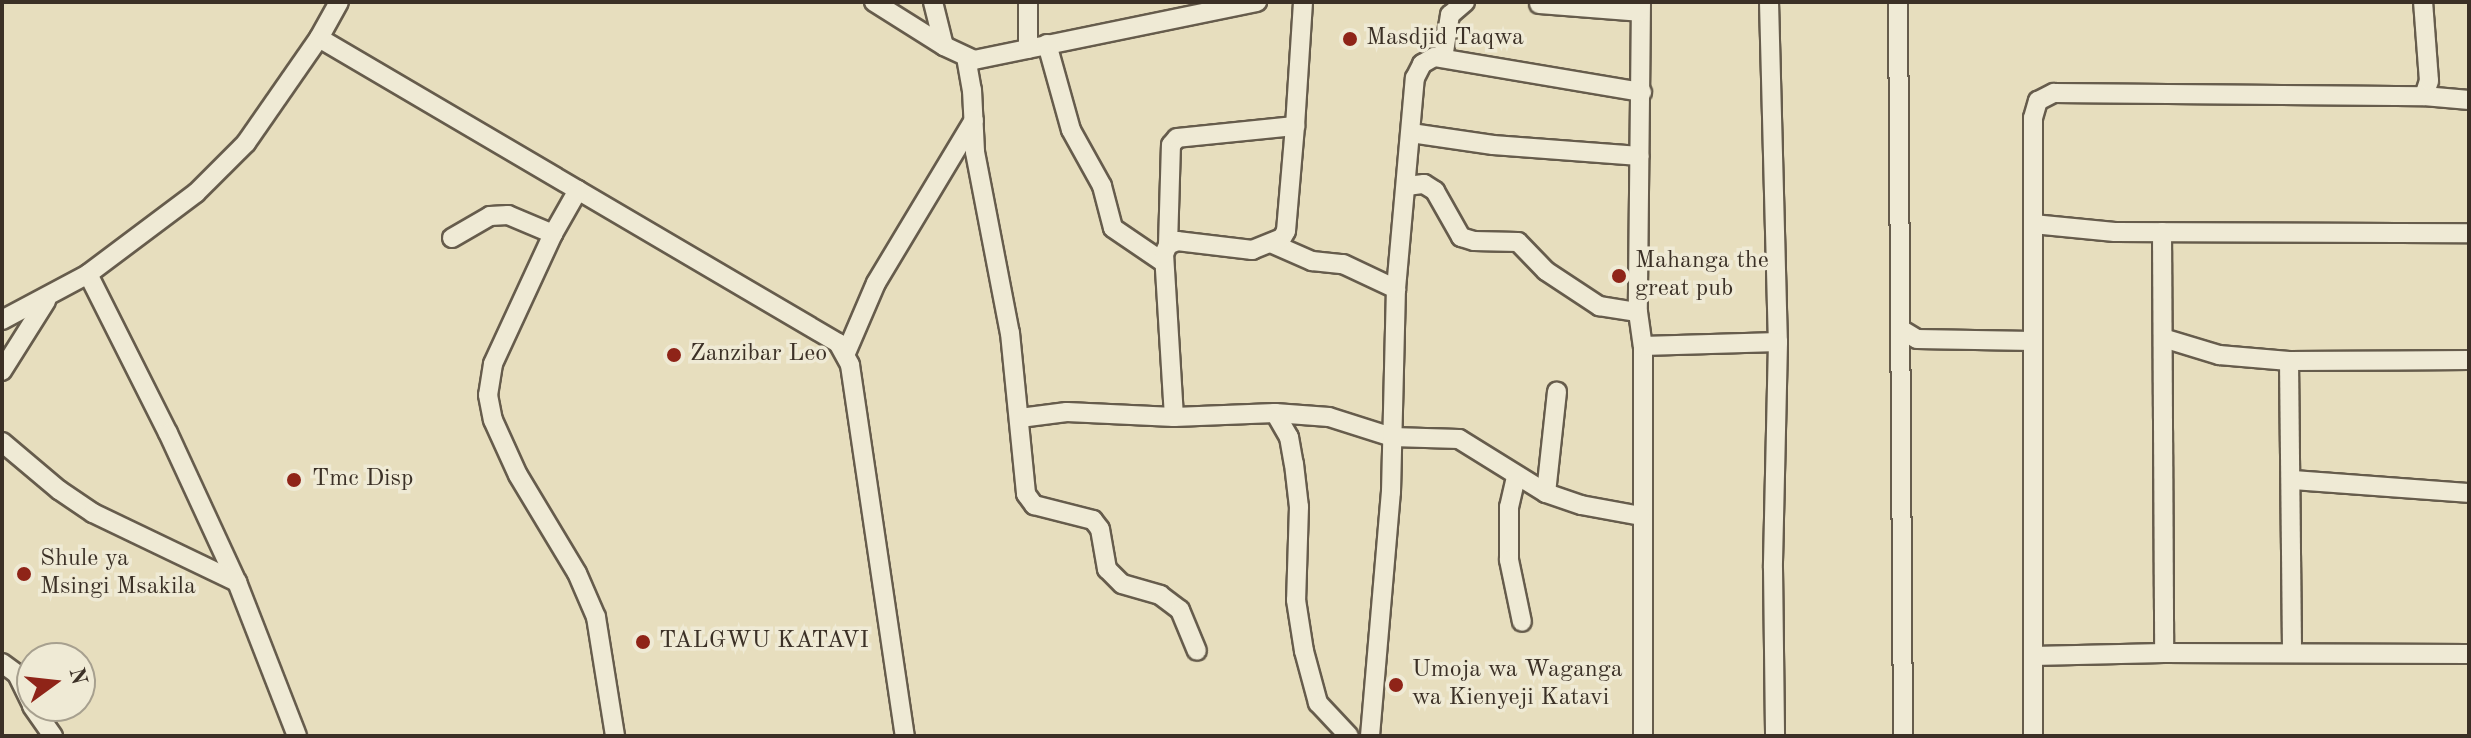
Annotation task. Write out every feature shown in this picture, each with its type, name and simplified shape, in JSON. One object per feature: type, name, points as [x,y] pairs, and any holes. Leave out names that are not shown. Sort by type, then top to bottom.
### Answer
[{"type":"street","points":[[2,320],[88,274],[196,193],[246,143],[319,38],[339,2]]},
{"type":"street","points":[[874,2],[944,46],[966,57],[983,59],[1257,2]]},
{"type":"street","points":[[933,2],[944,46]]},
{"type":"street","points":[[1028,2],[1028,49]]},
{"type":"street","points":[[1166,254],[1177,241],[1252,250],[1273,244],[1286,231],[1303,2]]},
{"type":"street","points":[[1443,58],[1450,15],[1465,2]]},
{"type":"street","points":[[1769,2],[1778,342],[1773,568],[1775,736]]},
{"type":"street","points":[[1898,2],[1903,736]]},
{"type":"street","points":[[2423,2],[2429,81],[2424,96]]},
{"type":"street","points":[[1539,4],[1640,7],[1642,92],[1638,312],[1643,346],[1643,736]]},
{"type":"street","points":[[319,38],[838,343],[846,353],[905,736]]},
{"type":"street","points":[[1047,44],[1071,130],[1102,186],[1111,224],[1119,234],[1166,254]]},
{"type":"street","points":[[966,57],[975,152],[991,245],[1003,284],[1026,494],[1034,505],[1093,520],[1100,529],[1107,569],[1122,584],[1160,595],[1180,610],[1197,651]]},
{"type":"street","points":[[1370,736],[1392,437],[1396,289],[1415,78],[1427,60],[1443,58],[1642,92]]},
{"type":"street","points":[[2033,736],[2033,110],[2047,94],[2424,96],[2469,100]]},
{"type":"street","points":[[846,353],[876,283],[974,120]]},
{"type":"street","points":[[1174,417],[1166,254],[1171,145],[1177,138],[1295,126]]},
{"type":"street","points":[[1411,133],[1493,145],[1640,156]]},
{"type":"street","points":[[1407,186],[1424,184],[1435,191],[1461,237],[1474,241],[1518,242],[1546,271],[1599,306],[1638,312]]},
{"type":"street","points":[[578,190],[553,234],[493,364],[488,395],[493,420],[518,475],[577,573],[596,617],[615,736]]},
{"type":"street","points":[[452,238],[490,216],[508,215],[553,234]]},
{"type":"street","points":[[2033,224],[2162,232],[2469,233]]},
{"type":"street","points":[[2162,232],[2164,653]]},
{"type":"street","points":[[1273,244],[1312,261],[1343,264],[1396,289]]},
{"type":"street","points":[[88,274],[168,433],[237,582],[297,736]]},
{"type":"street","points":[[2,371],[50,296]]},
{"type":"street","points":[[1902,330],[1917,339],[2033,341]]},
{"type":"street","points":[[2163,338],[2219,355],[2289,361],[2469,360]]},
{"type":"street","points":[[1643,346],[1778,342]]},
{"type":"street","points":[[2289,361],[2292,652]]},
{"type":"street","points":[[1546,493],[1557,392]]},
{"type":"street","points":[[1020,418],[1067,412],[1174,417],[1275,413],[1329,417],[1392,437],[1459,439],[1546,493],[1581,505],[1641,516]]},
{"type":"street","points":[[1275,413],[1289,437],[1294,464],[1299,507],[1296,600],[1304,651],[1318,703],[1339,734]]},
{"type":"street","points":[[2,442],[59,490],[93,513],[237,582]]},
{"type":"street","points":[[1516,477],[1509,507],[1509,560],[1522,622]]},
{"type":"street","points":[[2292,480],[2469,493]]},
{"type":"street","points":[[2033,656],[2292,652],[2469,654]]},
{"type":"place","name":"Masdjid Taqwa","points":[[1350,39]]},
{"type":"place","name":"Mahanga the great pub","points":[[1619,276]]},
{"type":"place","name":"Zanzibar Leo","points":[[674,355]]},
{"type":"place","name":"Tmc Disp","points":[[294,480]]},
{"type":"place","name":"Shule ya Msingi Msakila","points":[[24,574]]},
{"type":"place","name":"TALGWU KATAVI","points":[[643,642]]},
{"type":"place","name":"Umoja wa Waganga wa Kienyeji Katavi","points":[[1396,685]]}]
